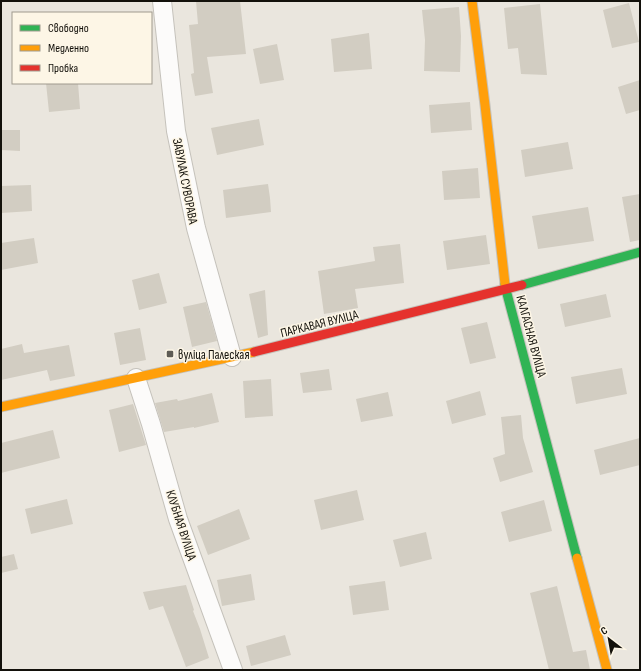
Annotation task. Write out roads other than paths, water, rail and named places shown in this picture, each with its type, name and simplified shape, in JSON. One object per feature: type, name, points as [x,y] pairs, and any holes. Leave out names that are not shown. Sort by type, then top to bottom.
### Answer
[{"type":"street","name":"ЗАВУЛАК СУВОРАВА","points":[[162,1],[176,131],[196,228],[232,357]]},
{"type":"street","name":"КАЛГАСНАЯ ВУЛІЦА","points":[[472,1],[506,290],[607,670]]},
{"type":"street","name":"ПАРКАВАЯ ВУЛІЦА","points":[[1,407],[232,357],[506,290],[640,252]]},
{"type":"street","name":"КЛУБНАЯ ВУЛІЦА","points":[[136,378],[151,424],[178,520],[233,670]]},
{"type":"place","name":"вуліца Палеская","points":[[170,354]]}]
